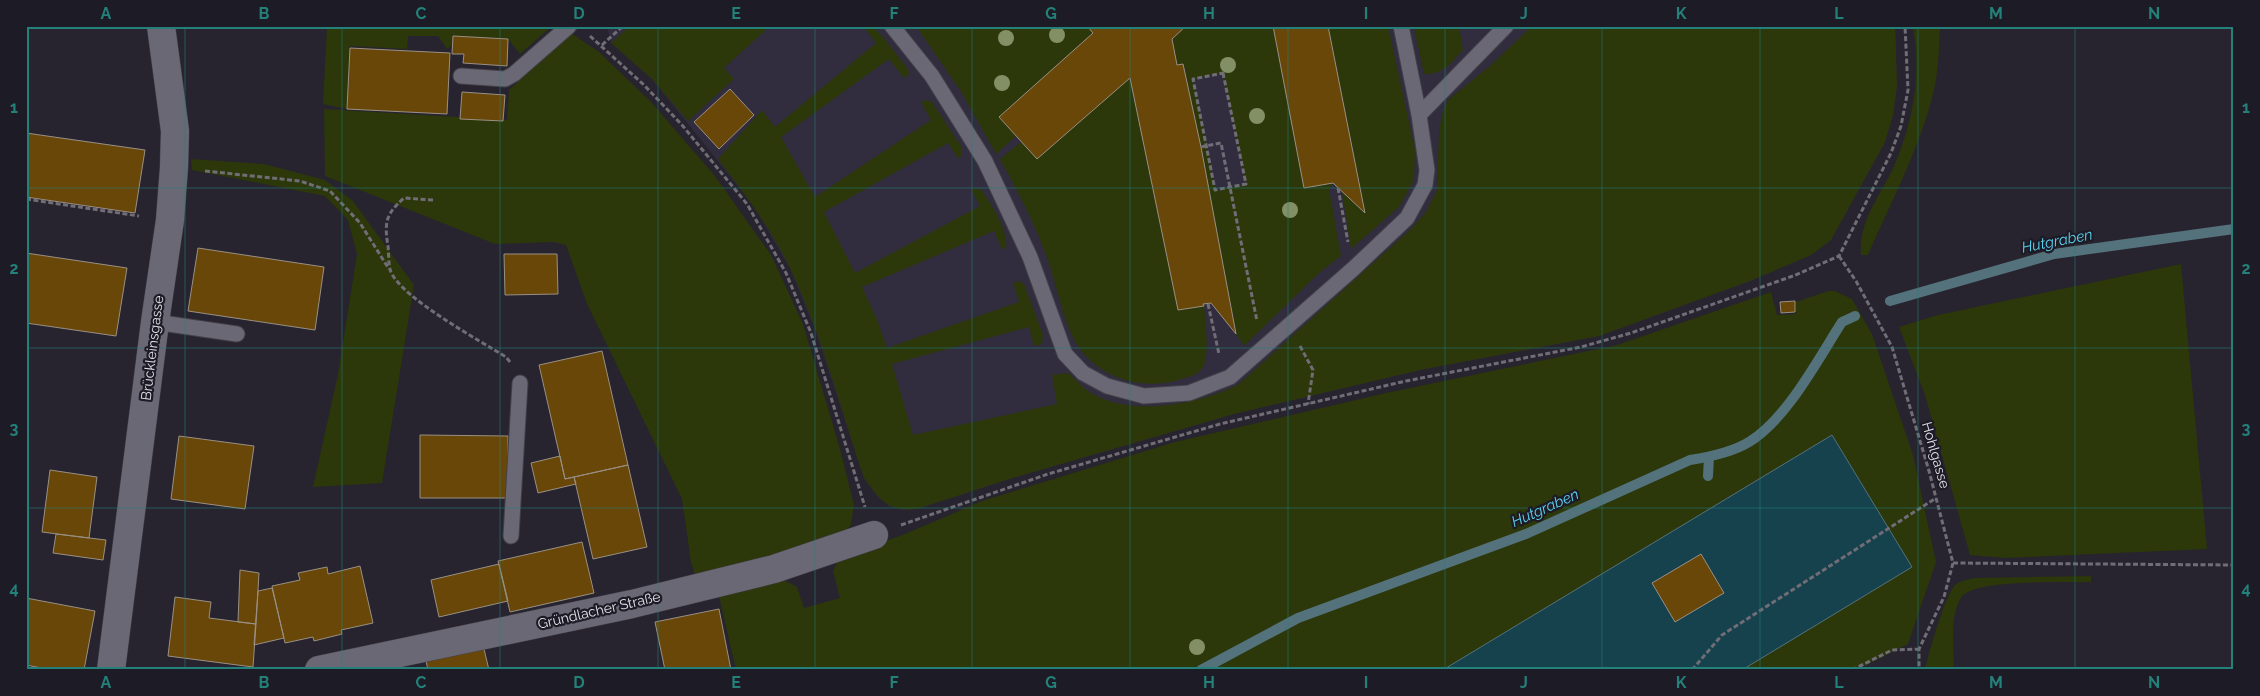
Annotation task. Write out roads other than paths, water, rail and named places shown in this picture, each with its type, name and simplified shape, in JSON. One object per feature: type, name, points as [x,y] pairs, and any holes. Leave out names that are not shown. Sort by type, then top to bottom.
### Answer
[{"type":"street","name":"Brückleinsgasse","points":[[111,670],[155,322],[170,220],[175,131],[161,26]]},
{"type":"street","name":"Gründlacher Straße","points":[[319,670],[641,601],[774,569],[874,535]]},
{"type":"lane","points":[[461,76],[505,79],[514,74],[568,26]]},
{"type":"lane","points":[[892,26],[932,76],[986,161],[1030,257],[1065,354],[1083,373],[1107,386],[1144,396],[1189,392],[1230,378],[1353,269],[1407,218],[1422,192],[1427,170],[1419,115],[1401,26]]},
{"type":"lane","points":[[1419,115],[1506,26]]},
{"type":"lane","points":[[155,322],[237,334]]},
{"type":"lane","points":[[510,536],[520,383]]},
{"type":"water","points":[[1832,435],[1912,567],[1742,670],[1447,670],[1446,668]]},
{"type":"waterway","name":"Hutgraben","points":[[1890,301],[2054,254],[2234,229]]},
{"type":"waterway","name":"Hutgraben","points":[[1201,670],[1298,618],[1526,534],[1690,460],[1721,454],[1743,446],[1763,432],[1789,404],[1842,322],[1855,316]]},
{"type":"waterway","points":[[1708,476],[1709,457]]}]
